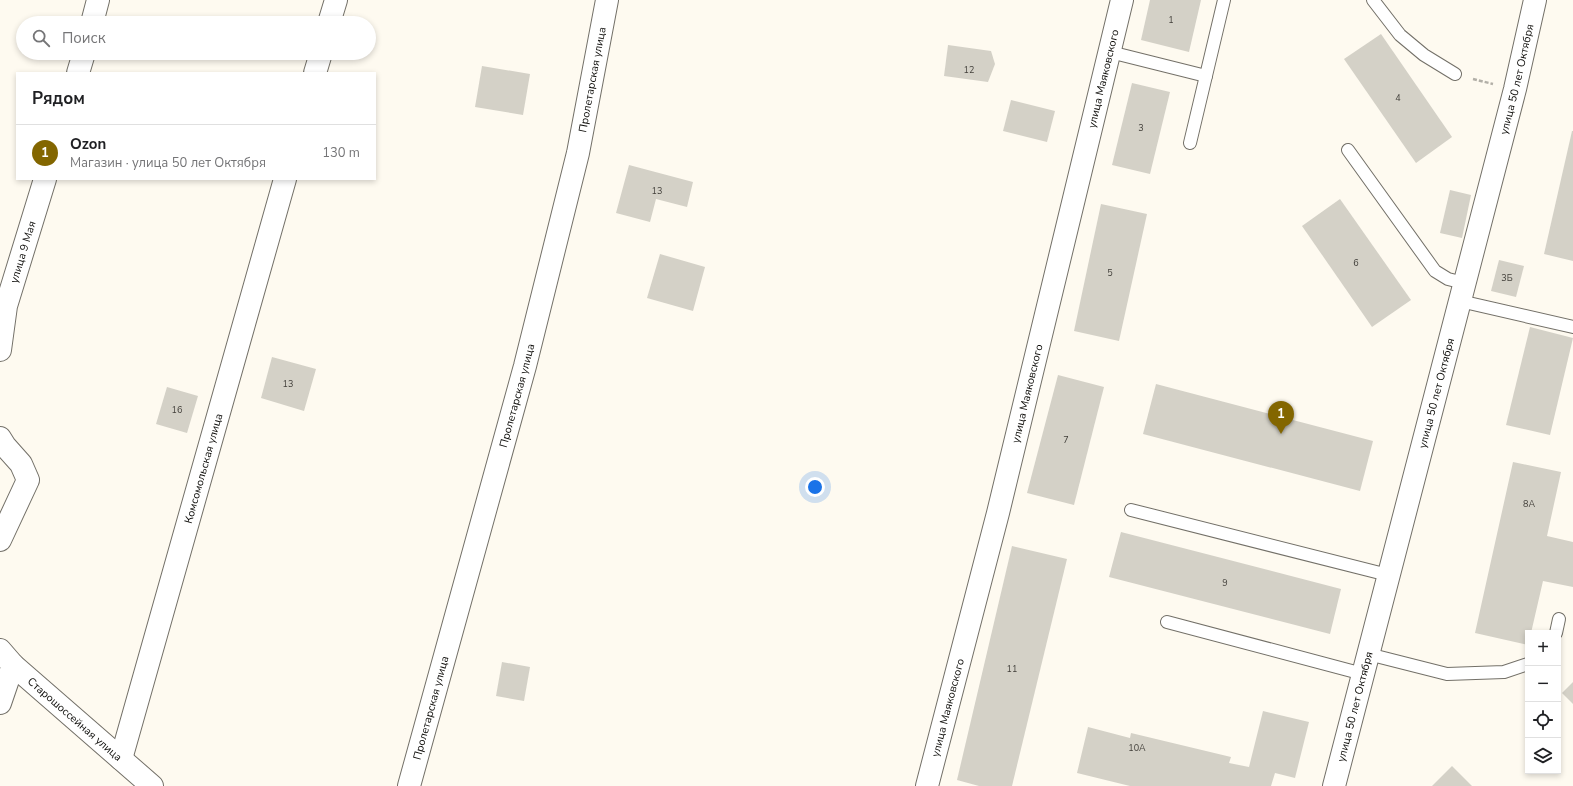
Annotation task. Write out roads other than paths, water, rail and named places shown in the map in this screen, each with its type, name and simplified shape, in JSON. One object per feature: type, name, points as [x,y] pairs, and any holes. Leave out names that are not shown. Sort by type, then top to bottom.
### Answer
[{"type":"street","points":[[94,16],[98,0]]},
{"type":"street","points":[[331,16],[336,0]]},
{"type":"street","name":"Пролетарская улица","points":[[409,786],[525,366],[578,153],[607,0]]},
{"type":"street","name":"улица Маяковского","points":[[927,786],[998,513],[1122,0]]},
{"type":"street","name":"улица 50 лет Октября","points":[[1334,786],[1515,89],[1535,0]]},
{"type":"street","points":[[78,72],[82,60]]},
{"type":"street","points":[[315,72],[319,60]]},
{"type":"street","name":"улица 9 Мая","points":[[0,350],[6,306],[45,180]]},
{"type":"street","name":"Комсомольская улица","points":[[122,759],[285,180]]},
{"type":"street","points":[[0,438],[21,464],[28,480],[0,540]]},
{"type":"street","points":[[0,703],[7,658]]},
{"type":"street","name":"Старошоссейная улица","points":[[7,658],[152,786]]},
{"type":"lane","points":[[1190,143],[1224,0]]},
{"type":"lane","points":[[1373,0],[1400,35],[1424,55],[1455,74]]},
{"type":"lane","points":[[1110,52],[1206,76]]},
{"type":"lane","points":[[1348,150],[1435,271],[1448,278],[1462,292],[1573,327]]},
{"type":"lane","points":[[1131,510],[1388,575]]},
{"type":"lane","points":[[1557,630],[1560,619]]},
{"type":"lane","points":[[1167,622],[1365,664],[1447,674],[1504,672],[1525,665]]},
{"type":"place","name":"Ozon","points":[[1281,434]]}]
